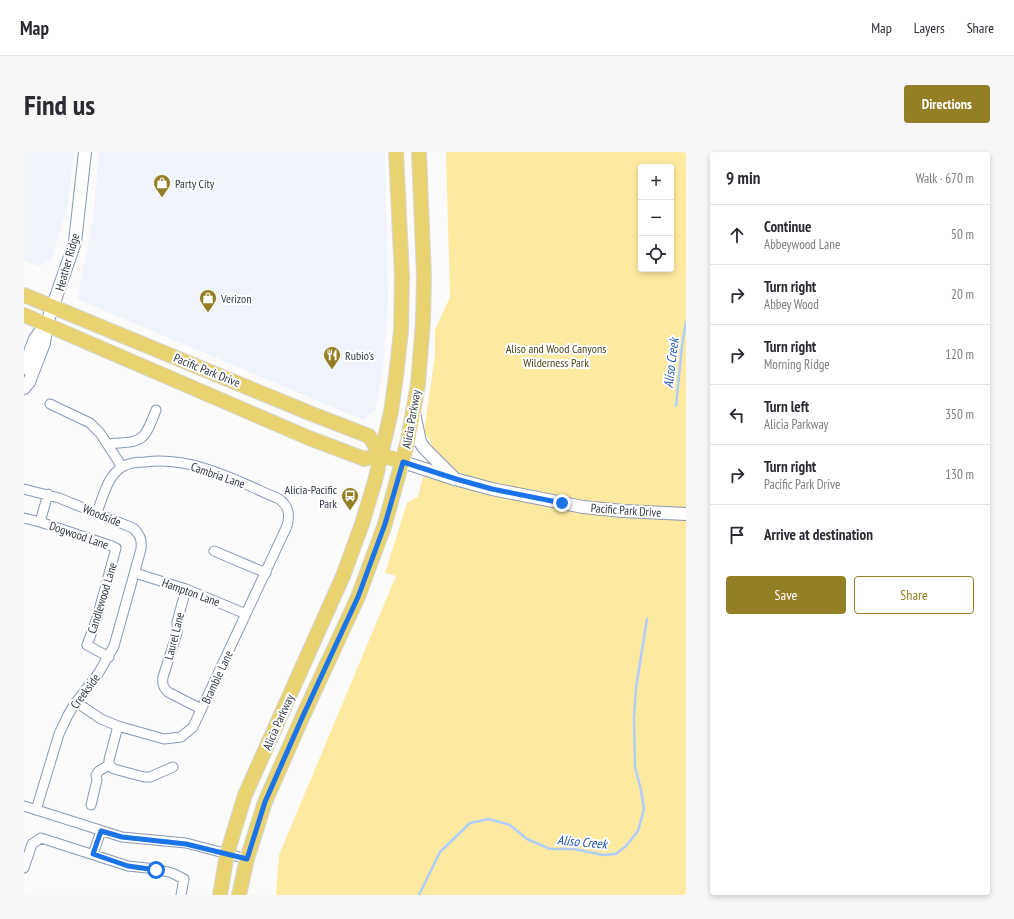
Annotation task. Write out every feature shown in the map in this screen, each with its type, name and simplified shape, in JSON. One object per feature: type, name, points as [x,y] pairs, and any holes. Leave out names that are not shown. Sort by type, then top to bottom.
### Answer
[{"type":"main road","name":"Heather Ridge","points":[[24,388],[29,382],[44,343],[47,323],[75,242],[85,152]]},
{"type":"main road","name":"Alicia Parkway","points":[[220,895],[228,854],[245,795],[343,576],[362,524],[382,455],[395,384],[400,331],[402,277],[396,152]]},
{"type":"main road","name":"Alicia Parkway","points":[[239,895],[247,859],[265,802],[358,597],[385,524],[403,462],[414,411],[421,358],[424,277],[419,152]]},
{"type":"main road","name":"Pacific Park Drive","points":[[24,295],[369,436],[382,455]]},
{"type":"main road","name":"Pacific Park Drive","points":[[24,315],[47,323],[309,438],[364,459],[382,455],[492,489],[584,507],[686,514]]},
{"type":"main road","name":"Heather Ridge","points":[[24,368],[35,338],[47,323]]},
{"type":"main road","points":[[414,411],[421,443],[424,448],[456,479]]},
{"type":"street","points":[[50,404],[90,423],[108,444],[122,467],[110,480],[97,512]]},
{"type":"street","points":[[108,444],[130,442],[139,440],[145,436],[156,410]]},
{"type":"street","name":"Cambria Lane","points":[[122,467],[133,463],[149,461],[171,461],[194,465],[217,472],[280,498],[288,508]]},
{"type":"street","name":"Woodside","points":[[24,489],[60,498],[133,528],[140,534],[142,541],[135,573]]},
{"type":"street","name":"Dogwood Lane","points":[[40,522],[48,494]]},
{"type":"street","name":"Bramble Lane","points":[[76,702],[101,719],[118,726],[164,739],[181,737],[193,727],[287,526],[289,517],[288,508]]},
{"type":"street","name":"Dogwood Lane","points":[[24,518],[115,547],[116,550]]},
{"type":"street","name":"Candlewood Lane","points":[[108,657],[87,645],[97,618],[116,550]]},
{"type":"street","points":[[214,551],[266,572]]},
{"type":"street","name":"Hampton Lane","points":[[135,573],[186,589],[246,614]]},
{"type":"street","name":"Creekside","points":[[36,810],[59,734],[76,702],[98,674],[114,646],[135,573]]},
{"type":"street","name":"Laurel Lane","points":[[186,589],[177,622],[177,633],[162,683],[164,689],[168,692],[202,709]]},
{"type":"street","points":[[118,726],[109,760],[110,765],[114,769],[144,777],[150,777],[173,767]]},
{"type":"street","points":[[90,805],[97,780],[96,776],[99,771],[110,765]]},
{"type":"street","points":[[24,806],[122,837],[186,844],[247,859]]},
{"type":"street","points":[[93,854],[101,831]]},
{"type":"street","points":[[24,868],[32,844],[40,838],[128,866],[172,873],[184,878],[181,895]]},
{"type":"shaded area","points":[[24,152],[74,152],[67,209],[51,260],[39,266],[24,261]]},
{"type":"shaded area","points":[[99,152],[385,152],[388,300],[384,360],[376,409],[363,420],[77,299],[93,219]]},
{"type":"green space","name":"Aliso and Wood Canyons Wilderness Park","points":[[446,152],[686,152],[686,895],[276,895],[279,855],[396,576],[385,573],[407,503],[418,497],[431,442],[424,432],[435,355],[435,330],[450,297]]},
{"type":"waterway","name":"Aliso Creek","points":[[676,406],[686,322]]},
{"type":"waterway","name":"Aliso Creek","points":[[419,895],[440,852],[470,823],[489,819],[510,825],[527,839],[550,849],[574,849],[603,855],[616,854],[626,846],[638,831],[644,809],[635,767],[634,718],[636,688],[647,619]]},
{"type":"place","name":"Party City","points":[[162,198]]},
{"type":"place","name":"Verizon","points":[[208,313]]},
{"type":"place","name":"Rubio's","points":[[332,370]]},
{"type":"place","name":"Alicia-Pacific Park","points":[[350,511]]},
{"type":"route","points":[[156,870],[128,866],[93,854],[101,831],[122,837],[186,844],[247,859],[265,802],[358,597],[385,524],[403,462],[492,489],[562,503]]}]
